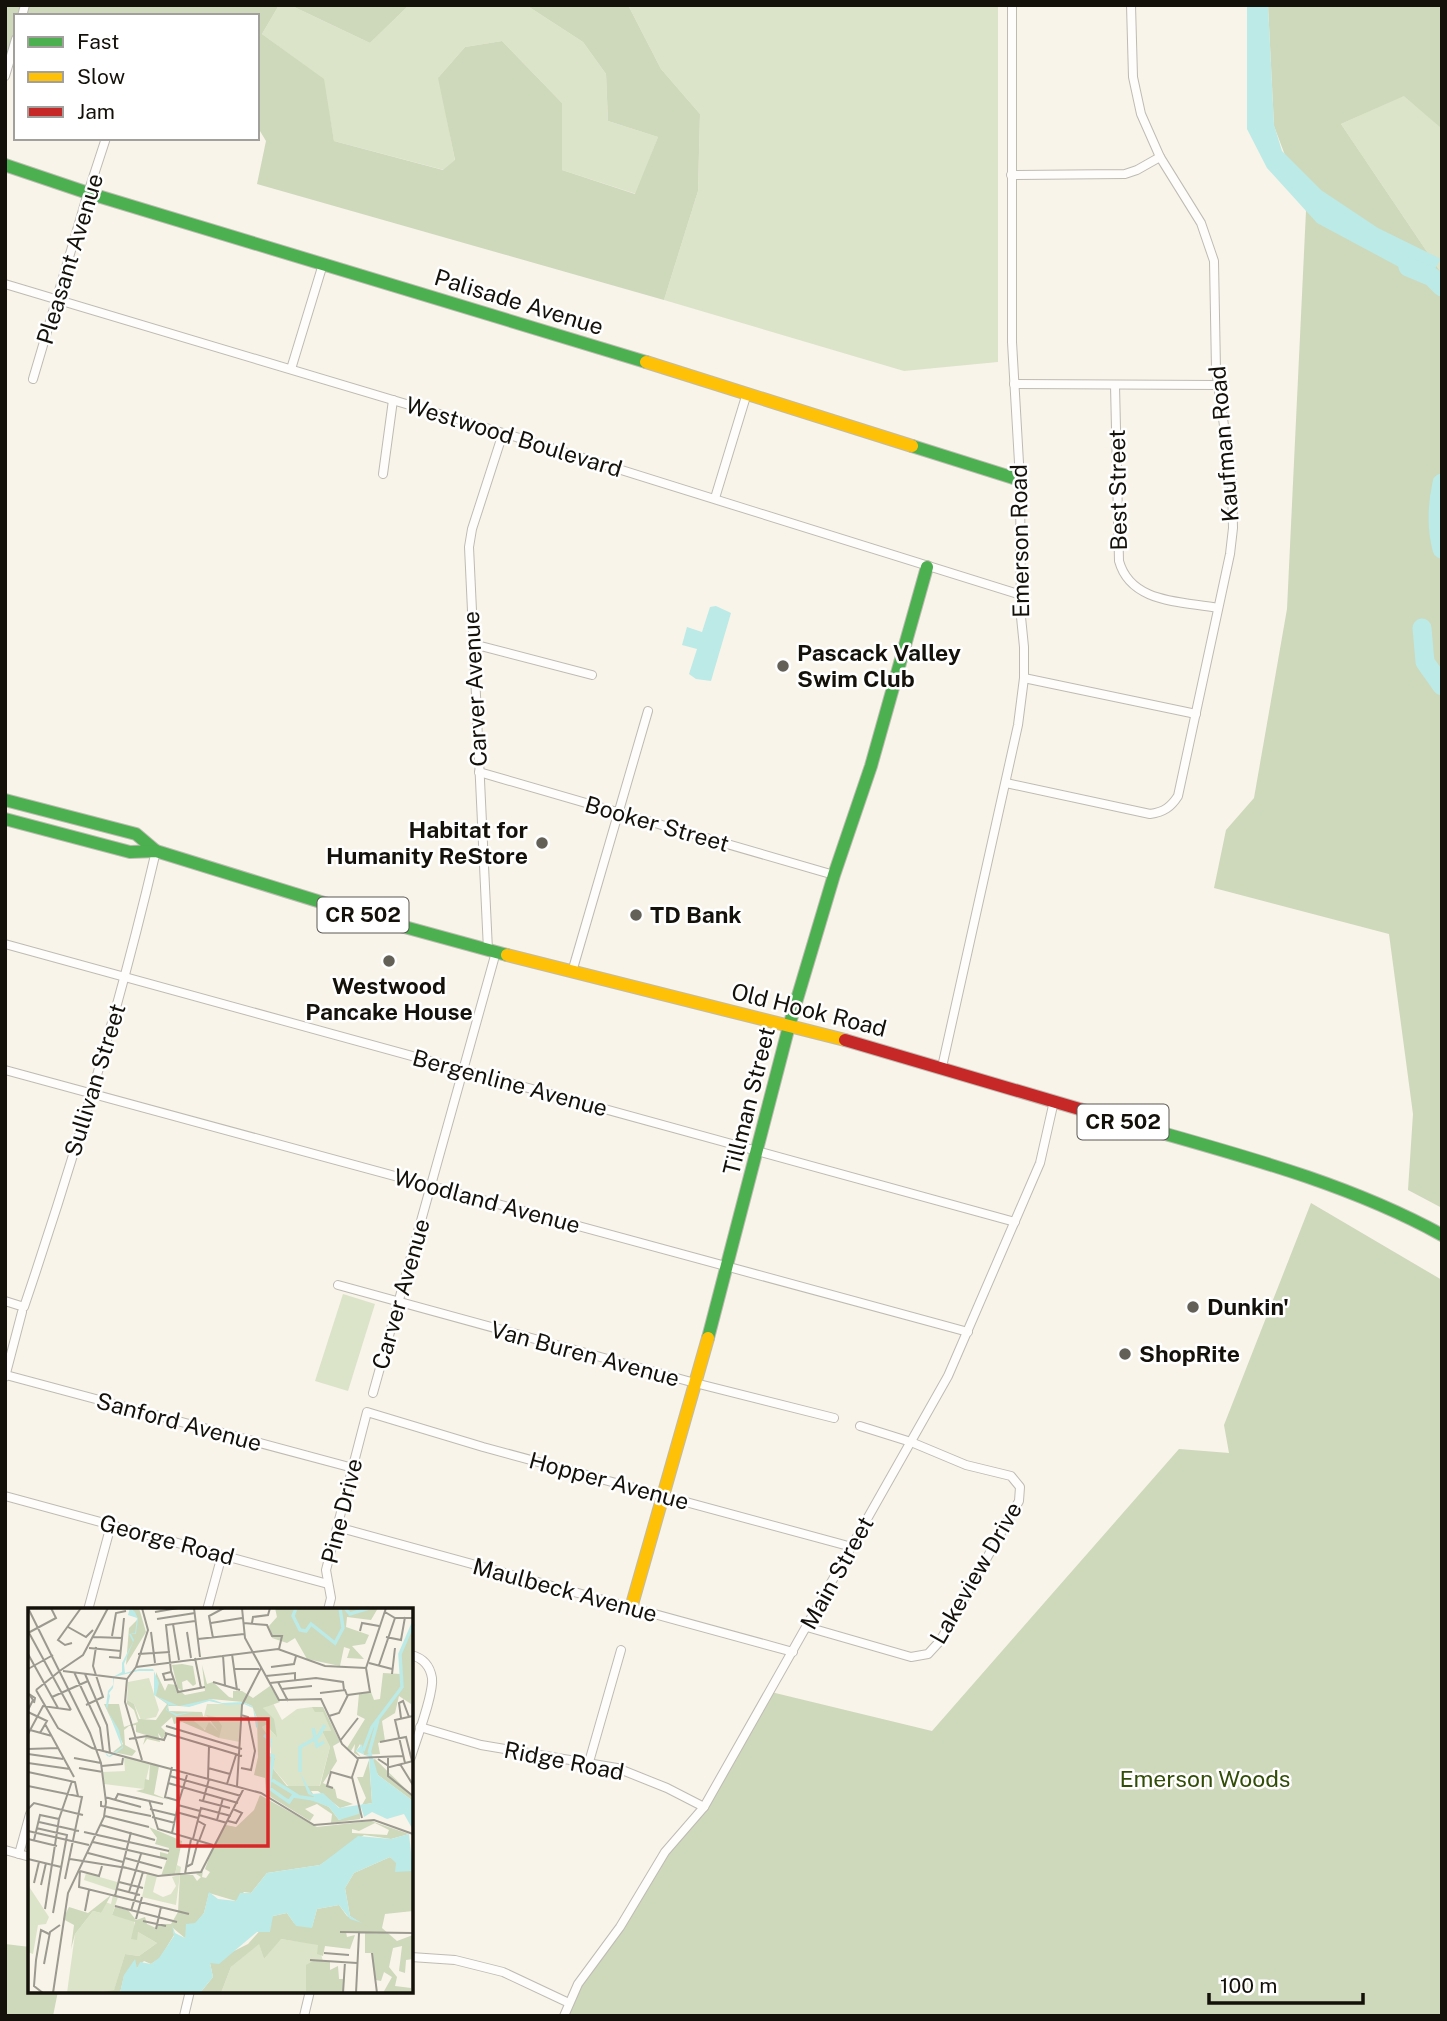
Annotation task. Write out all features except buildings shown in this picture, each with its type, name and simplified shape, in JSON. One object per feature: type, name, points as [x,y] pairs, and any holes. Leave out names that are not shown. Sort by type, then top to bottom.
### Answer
[{"type":"street","name":"Emerson Road","points":[[942,1068],[1006,783],[1024,678],[1020,480],[1014,384],[1012,5]]},
{"type":"street","name":"Kaufman Road","points":[[1006,783],[1142,813],[1158,813],[1174,803],[1178,796],[1230,554],[1234,505],[1216,370],[1215,280],[1209,243],[1201,223],[1160,157],[1146,127],[1136,96],[1130,5]]},
{"type":"street","points":[[5,76],[14,46]]},
{"type":"street","name":"Pleasant Avenue","points":[[33,379],[105,140]]},
{"type":"street","points":[[1012,175],[1125,174],[1160,157]]},
{"type":"street","name":"Palisade Avenue","points":[[5,164],[88,193],[747,393],[1020,480]]},
{"type":"street","points":[[291,369],[323,264]]},
{"type":"street","name":"Westwood Boulevard","points":[[5,284],[503,433],[1021,595]]},
{"type":"street","points":[[1014,384],[1218,385]]},
{"type":"street","name":"Best Street","points":[[1115,384],[1119,561],[1122,571],[1133,587],[1142,593],[1218,608]]},
{"type":"street","points":[[715,498],[747,393]]},
{"type":"street","points":[[383,474],[393,400]]},
{"type":"street","name":"Carver Avenue","points":[[373,1392],[463,1070],[492,951],[479,772],[469,547],[472,529],[503,433]]},
{"type":"street","name":"Tillman Street","points":[[631,1608],[728,1267],[789,1026],[834,875],[871,766],[928,566]]},
{"type":"street","points":[[473,644],[592,675]]},
{"type":"street","points":[[1024,678],[1196,714]]},
{"type":"street","points":[[572,972],[648,711]]},
{"type":"street","name":"Booker Street","points":[[479,772],[834,875]]},
{"type":"street","name":"Old Hook Road","points":[[5,800],[136,834],[156,851]]},
{"type":"street","name":"Old Hook Road","points":[[5,819],[131,852],[156,851],[379,920],[942,1068],[1335,1186],[1402,1213],[1442,1235]]},
{"type":"street","name":"Sullivan Street","points":[[6,1376],[23,1309],[58,1205],[126,978],[156,851]]},
{"type":"street","name":"Bergenline Avenue","points":[[5,944],[1015,1222]]},
{"type":"street","name":"Woodland Avenue","points":[[5,1070],[968,1332]]},
{"type":"street","name":"Main Street","points":[[564,2016],[589,1967],[620,1927],[665,1852],[704,1807],[948,1376],[1040,1163],[1054,1101]]},
{"type":"street","name":"Van Buren Avenue","points":[[338,1285],[695,1383],[834,1418]]},
{"type":"street","points":[[5,1301],[23,1309]]},
{"type":"street","name":"Sanford Avenue","points":[[6,1376],[353,1468]]},
{"type":"street","name":"Pine Drive","points":[[328,1608],[331,1598],[326,1570],[367,1412]]},
{"type":"street","name":"Hopper Avenue","points":[[367,1412],[483,1447],[852,1547]]},
{"type":"street","points":[[860,1426],[911,1442]]},
{"type":"street","name":"Lakeview Drive","points":[[807,1627],[911,1657],[928,1654],[940,1642],[1020,1501],[1020,1487],[1011,1476],[966,1465],[911,1442]]},
{"type":"street","name":"George Road","points":[[5,1496],[328,1584]]},
{"type":"street","points":[[89,1608],[111,1525]]},
{"type":"street","name":"Maulbeck Avenue","points":[[337,1527],[793,1652]]},
{"type":"street","points":[[208,1608],[222,1555]]},
{"type":"street","points":[[589,1762],[621,1650]]},
{"type":"street","points":[[413,1656],[423,1661],[432,1675],[413,1750]]},
{"type":"street","name":"Ridge Road","points":[[420,1727],[492,1748],[589,1762],[640,1776],[704,1807]]},
{"type":"street","points":[[19,1854],[28,1821]]},
{"type":"street","points":[[5,1850],[28,1856]]},
{"type":"street","points":[[413,1956],[455,1960],[492,1968],[569,2003]]},
{"type":"street","points":[[184,2016],[190,1993]]},
{"type":"street","points":[[304,2016],[310,1993]]},
{"type":"green space","points":[[5,5],[279,5],[262,34],[324,79],[334,141],[443,170],[455,160],[438,78],[465,47],[502,41],[562,103],[562,170],[635,194],[658,137],[608,121],[606,74],[583,42],[526,5],[628,5],[661,69],[700,114],[698,191],[664,300],[257,184],[266,141],[259,129],[259,14],[14,14],[14,35],[5,64]]},
{"type":"green space","points":[[279,5],[290,5],[370,43],[409,5],[526,5],[583,42],[606,74],[608,121],[658,137],[636,194],[562,170],[562,103],[502,41],[465,47],[439,77],[455,161],[444,170],[334,141],[323,79],[262,34]]},
{"type":"green space","points":[[290,5],[409,5],[370,43]]},
{"type":"green space","points":[[628,5],[998,5],[998,362],[904,371],[664,300],[698,191],[700,114],[661,69]]},
{"type":"green space","points":[[1268,5],[1442,5],[1442,129],[1404,96],[1341,124],[1442,274],[1442,1208],[1408,1190],[1413,1114],[1389,934],[1214,888],[1226,830],[1254,798],[1287,609],[1306,211],[1274,126]]},
{"type":"green space","points":[[1405,95],[1442,129],[1442,274],[1341,124]]},
{"type":"green space","name":"Emerson Woods","points":[[1311,1203],[1442,1280],[1442,2016],[567,2016],[578,1984],[651,1874],[704,1807],[771,1692],[932,1731],[1179,1449],[1229,1453],[1224,1425]]},
{"type":"green space","points":[[343,1294],[375,1304],[348,1391],[315,1381]]},
{"type":"green space","points":[[5,1944],[28,1947],[28,1993],[58,1993],[53,2016],[5,2016]]},
{"type":"water","points":[[1247,5],[1268,5],[1274,125],[1282,151],[1321,190],[1378,228],[1441,259],[1427,282],[1317,223],[1267,168],[1247,129]]},
{"type":"water","points":[[716,606],[731,613],[711,681],[696,679],[689,674],[697,649],[682,645],[687,627],[702,632],[710,607]]},
{"type":"waterway","points":[[1408,267],[1432,277],[1442,287]]},
{"type":"waterway","points":[[1442,483],[1438,516],[1442,549]]},
{"type":"waterway","points":[[1422,628],[1425,662],[1442,686]]},
{"type":"traffic: fast","points":[[5,165],[88,193],[646,362]]},
{"type":"traffic: fast","points":[[912,446],[1020,480]]},
{"type":"traffic: fast","points":[[708,1338],[789,1026],[834,875],[871,766],[927,567]]},
{"type":"traffic: fast","points":[[5,800],[136,834],[156,851]]},
{"type":"traffic: fast","points":[[5,819],[130,852],[156,851],[379,920],[507,955]]},
{"type":"traffic: fast","points":[[1093,1113],[1227,1151],[1315,1180],[1401,1214],[1442,1235]]},
{"type":"traffic: slow","points":[[646,362],[912,446]]},
{"type":"traffic: slow","points":[[507,955],[845,1040]]},
{"type":"traffic: slow","points":[[631,1608],[708,1338]]},
{"type":"traffic: jam","points":[[845,1040],[1093,1113]]},
{"type":"place","name":"Pascack Valley Swim Club","points":[[783,666]]},
{"type":"place","name":"Habitat for Humanity ReStore","points":[[542,843]]},
{"type":"place","name":"TD Bank","points":[[636,915]]},
{"type":"place","name":"Westwood Pancake House","points":[[389,961]]},
{"type":"place","name":"Dunkin'","points":[[1193,1307]]},
{"type":"place","name":"ShopRite","points":[[1125,1354]]}]
